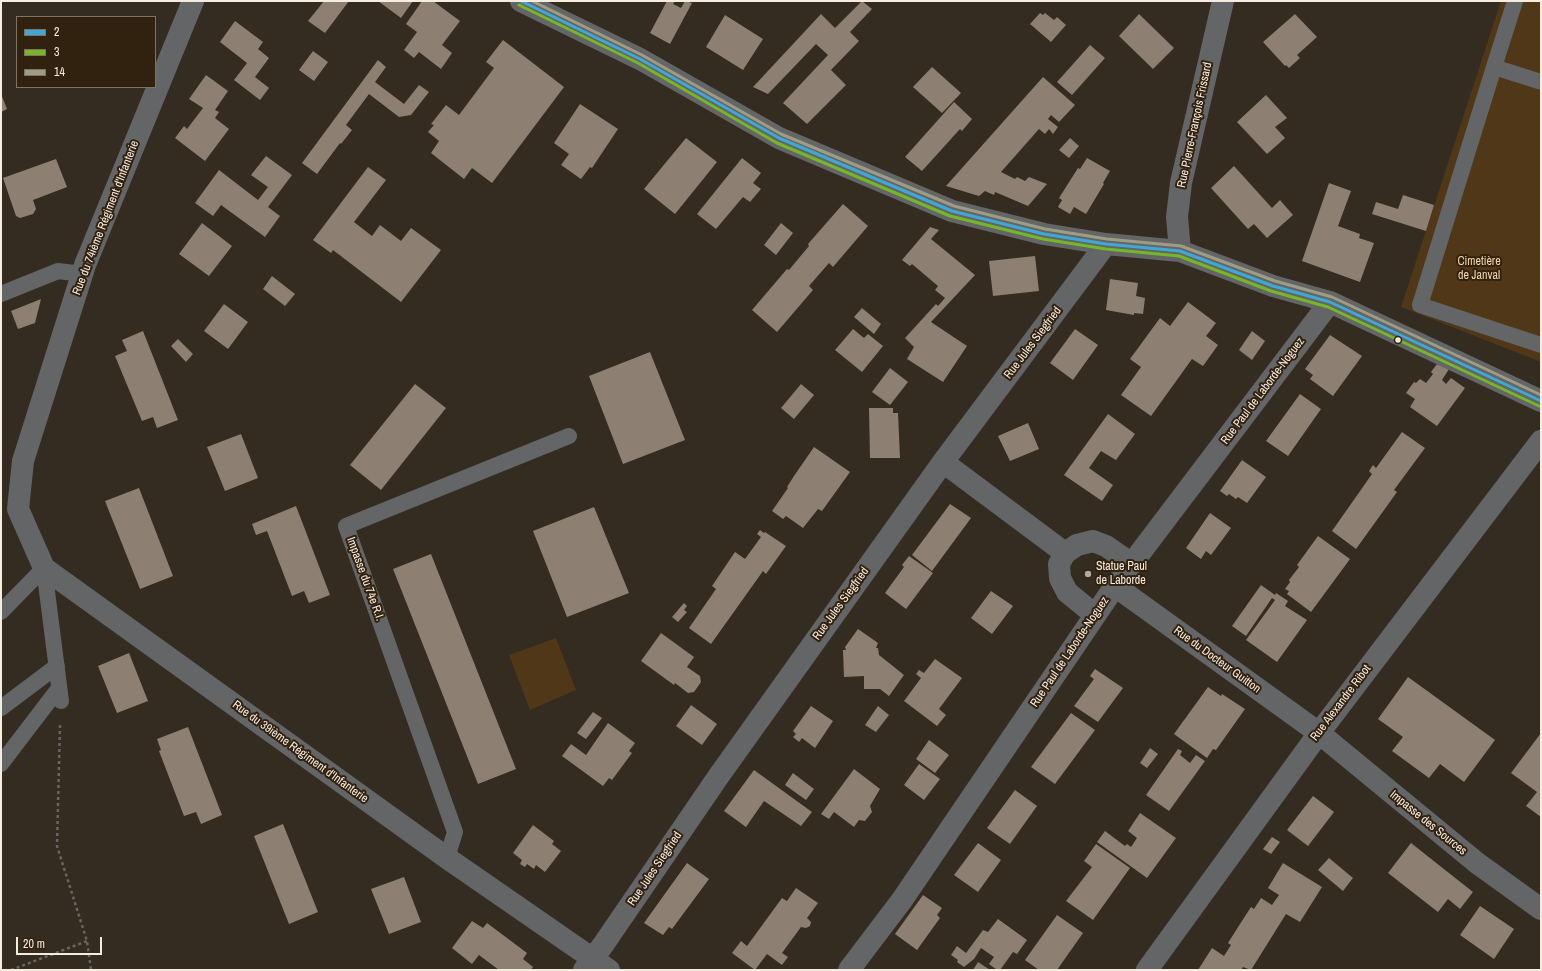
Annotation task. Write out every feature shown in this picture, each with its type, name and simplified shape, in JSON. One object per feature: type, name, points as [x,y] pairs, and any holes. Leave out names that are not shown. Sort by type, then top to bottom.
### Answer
[{"type":"street","points":[[521,1],[640,59],[779,138],[952,211],[1044,234],[1106,244],[1180,251],[1273,286],[1330,302],[1541,401]]},
{"type":"street","name":"Rue Pierre-François Frissard","points":[[1180,251],[1178,217],[1181,183],[1223,1]]},
{"type":"street","name":"Rue du 74ième Régiment d'Infanterie","points":[[44,568],[18,509],[23,461],[83,274],[191,2]]},
{"type":"street","name":"Rue Jules Siegfried","points":[[595,966],[603,945],[718,777],[943,462],[1106,244]]},
{"type":"street","name":"Rue Paul de Laborde-Noguez","points":[[849,970],[902,900],[1115,586],[1330,302]]},
{"type":"street","name":"Rue Alexandre Ribot","points":[[1147,970],[1319,733],[1541,441]]},
{"type":"street","points":[[943,462],[1065,552]]},
{"type":"street","points":[[1095,615],[1067,592],[1060,578],[1059,564],[1065,552],[1077,545],[1093,541],[1106,546],[1132,564]]},
{"type":"street","name":"Rue du 39ième Régiment d'Infanterie","points":[[44,568],[595,966]]},
{"type":"street","name":"Rue du Docteur Guitton","points":[[1115,586],[1319,733]]},
{"type":"street","name":"Impasse des Sources","points":[[1319,733],[1477,863],[1541,909]]},
{"type":"lane","points":[[1515,1],[1420,305],[1541,345]]},
{"type":"lane","points":[[1494,67],[1541,82]]},
{"type":"lane","points":[[1,294],[58,271],[83,274]]},
{"type":"lane","name":"Impasse du 74e R.I.","points":[[447,858],[455,832],[346,526],[569,436]]},
{"type":"lane","points":[[1,612],[44,568]]},
{"type":"lane","points":[[1,764],[60,694],[44,568]]},
{"type":"lane","points":[[1,708],[56,666]]},
{"type":"path","points":[[60,694],[57,846],[87,941],[91,970]]},
{"type":"path","points":[[11,970],[87,941]]},
{"type":"green space","name":"Cimetière de Janval","points":[[1501,1],[1541,1],[1541,362],[1401,307]]},
{"type":"green space","points":[[556,638],[576,690],[530,710],[509,655]]},
{"type":"building","points":[[324,1],[349,1],[325,33],[308,21]]},
{"type":"building","points":[[378,1],[413,1],[401,18]]},
{"type":"building","points":[[422,1],[433,1],[460,21],[442,45],[452,53],[441,69],[419,52],[414,58],[404,50],[417,32],[406,24]]},
{"type":"building","points":[[667,1],[675,1],[673,4],[681,8],[685,1],[692,3],[670,44],[650,33]]},
{"type":"building","points":[[862,1],[872,9],[850,32],[859,41],[831,70],[846,85],[807,124],[783,103],[828,55],[816,44],[768,94],[753,87],[821,14],[835,28]]},
{"type":"building","points":[[1040,13],[1043,15],[1045,13],[1054,20],[1057,17],[1066,25],[1051,42],[1030,24]]},
{"type":"building","points":[[1139,14],[1174,48],[1153,69],[1119,36]]},
{"type":"building","points":[[1295,14],[1317,37],[1297,55],[1300,58],[1289,68],[1286,65],[1285,66],[1263,42]]},
{"type":"building","points":[[725,15],[763,39],[743,70],[706,47]]},
{"type":"building","points":[[235,21],[263,42],[258,49],[269,58],[255,77],[269,88],[260,100],[234,80],[247,63],[220,42]]},
{"type":"building","points":[[503,40],[564,87],[492,183],[472,168],[464,179],[431,153],[439,141],[428,132],[434,125],[431,124],[446,105],[459,115],[494,68],[486,62]]},
{"type":"building","points":[[1090,45],[1105,58],[1072,95],[1057,82]]},
{"type":"building","points":[[313,51],[328,62],[314,81],[299,70]]},
{"type":"building","points":[[378,60],[386,67],[375,82],[404,104],[419,85],[429,92],[411,115],[399,117],[369,94],[346,125],[352,130],[341,144],[340,143],[317,174],[302,163]]},
{"type":"building","points":[[932,67],[961,93],[942,113],[913,87]]},
{"type":"building","points":[[206,75],[228,91],[215,110],[219,112],[215,118],[229,129],[205,161],[175,138],[184,126],[187,129],[203,108],[189,99]]},
{"type":"building","points":[[1043,77],[1075,105],[1059,122],[1051,115],[1048,119],[1058,127],[1053,134],[1049,129],[1045,134],[1039,129],[1001,172],[1015,179],[1017,177],[1025,181],[1029,177],[1047,184],[1028,206],[995,192],[994,195],[985,191],[979,196],[946,186]]},
{"type":"building","points":[[1,94],[7,109],[1,112]]},
{"type":"building","points":[[1266,95],[1287,118],[1275,127],[1285,138],[1267,154],[1237,122]]},
{"type":"building","points":[[954,102],[972,119],[962,131],[960,129],[922,171],[905,157]]},
{"type":"building","points":[[580,104],[618,129],[592,168],[590,167],[581,179],[561,165],[569,154],[554,143]]},
{"type":"building","points":[[686,138],[717,162],[675,214],[644,189]]},
{"type":"building","points":[[1070,138],[1079,146],[1069,158],[1059,150]]},
{"type":"building","points":[[266,156],[292,175],[268,207],[280,216],[265,237],[221,205],[213,216],[195,203],[219,170],[258,200],[268,187],[251,175]]},
{"type":"building","points":[[742,158],[761,173],[753,183],[761,189],[750,202],[743,197],[716,229],[697,214]]},
{"type":"building","points":[[1087,158],[1110,171],[1086,214],[1074,207],[1070,214],[1058,207],[1062,200],[1059,198],[1078,168],[1080,169]]},
{"type":"building","points":[[56,159],[67,187],[33,200],[36,209],[33,214],[20,218],[16,216],[3,178]]},
{"type":"building","points":[[1234,166],[1272,208],[1280,200],[1293,215],[1267,238],[1254,224],[1248,229],[1211,188]]},
{"type":"building","points":[[368,167],[386,180],[354,222],[372,236],[380,225],[401,241],[411,228],[441,250],[401,302],[333,250],[331,253],[313,240]]},
{"type":"building","points":[[1329,183],[1351,191],[1338,226],[1360,234],[1359,238],[1374,243],[1360,282],[1302,261]]},
{"type":"building","points":[[1403,195],[1434,205],[1426,231],[1372,214],[1376,202],[1398,209]]},
{"type":"building","points":[[843,204],[868,226],[833,267],[829,263],[809,286],[813,290],[777,332],[752,310],[787,269],[789,270],[809,246],[808,244]]},
{"type":"building","points":[[202,223],[232,246],[209,276],[179,254]]},
{"type":"building","points":[[781,223],[793,233],[776,255],[764,245]]},
{"type":"building","points":[[930,227],[939,230],[931,239],[975,275],[931,322],[967,346],[943,382],[907,359],[914,347],[905,338],[936,304],[938,306],[945,298],[935,290],[938,286],[912,264],[910,266],[902,260]]},
{"type":"building","points":[[1035,256],[1039,291],[993,296],[989,261]]},
{"type":"building","points":[[272,276],[295,294],[285,306],[263,289]]},
{"type":"building","points":[[1110,279],[1138,283],[1136,296],[1145,298],[1143,314],[1134,313],[1134,315],[1106,310]]},
{"type":"building","points":[[41,299],[35,323],[18,329],[11,311]]},
{"type":"building","points":[[1188,302],[1216,323],[1206,336],[1218,345],[1203,366],[1192,359],[1151,416],[1121,395],[1141,367],[1130,359],[1160,318],[1170,326]]},
{"type":"building","points":[[224,304],[248,322],[228,349],[204,331]]},
{"type":"building","points":[[862,308],[881,324],[874,334],[854,317]]},
{"type":"building","points":[[853,329],[864,338],[868,334],[883,346],[862,372],[835,350]]},
{"type":"building","points":[[1075,329],[1098,345],[1073,380],[1050,363]]},
{"type":"building","points":[[143,331],[178,420],[157,428],[153,417],[142,421],[115,356],[127,351],[122,340]]},
{"type":"building","points":[[1252,331],[1265,341],[1252,360],[1239,350]]},
{"type":"building","points":[[1330,335],[1362,356],[1333,396],[1310,379],[1313,375],[1305,369]]},
{"type":"building","points":[[178,339],[193,354],[186,362],[171,346]]},
{"type":"building","points":[[650,352],[685,440],[623,464],[589,376]]},
{"type":"building","points":[[1437,364],[1449,369],[1442,380],[1446,384],[1451,378],[1465,388],[1437,426],[1410,407],[1415,399],[1406,393],[1414,382],[1416,383],[1420,379],[1426,383],[1433,374],[1431,372]]},
{"type":"building","points":[[890,368],[908,382],[890,405],[872,392]]},
{"type":"building","points":[[415,384],[446,408],[381,490],[350,465]]},
{"type":"building","points":[[801,384],[814,395],[794,419],[781,408]]},
{"type":"building","points":[[1300,394],[1321,409],[1288,456],[1266,441]]},
{"type":"building","points":[[869,408],[893,408],[893,413],[898,413],[900,458],[870,458]]},
{"type":"building","points":[[1108,414],[1135,434],[1116,460],[1101,451],[1089,468],[1113,485],[1102,501],[1064,475]]},
{"type":"building","points":[[1028,423],[1039,449],[1010,461],[998,436]]},
{"type":"building","points":[[1402,432],[1425,448],[1394,490],[1397,492],[1356,549],[1332,531],[1372,474],[1369,471],[1373,465],[1376,468]]},
{"type":"building","points":[[241,434],[258,478],[225,491],[207,447]]},
{"type":"building","points":[[814,447],[850,472],[822,511],[818,509],[803,528],[786,516],[783,519],[772,511]]},
{"type":"building","points":[[1242,460],[1266,477],[1247,503],[1238,497],[1236,499],[1229,494],[1227,496],[1220,491]]},
{"type":"building","points":[[139,488],[173,576],[140,589],[105,501]]},
{"type":"building","points":[[950,504],[971,518],[932,571],[912,555]]},
{"type":"building","points":[[296,506],[330,595],[309,603],[304,591],[292,596],[267,531],[256,535],[252,524]]},
{"type":"building","points":[[594,507],[629,593],[567,617],[533,531]]},
{"type":"building","points":[[1210,513],[1231,528],[1211,555],[1206,551],[1201,559],[1186,548]]},
{"type":"building","points":[[760,530],[786,546],[766,574],[763,571],[711,644],[689,628],[716,589],[712,586],[735,552],[745,559],[761,537],[757,534]]},
{"type":"building","points":[[1318,536],[1350,559],[1311,612],[1287,594],[1289,591],[1285,589],[1290,582],[1289,580],[1299,567],[1297,565]]},
{"type":"building","points":[[431,554],[516,769],[478,784],[393,569]]},
{"type":"building","points":[[909,556],[933,573],[906,609],[885,593],[904,567],[902,565]]},
{"type":"building","points":[[1261,585],[1275,595],[1276,593],[1288,601],[1285,606],[1307,620],[1277,662],[1246,640],[1275,600],[1272,598],[1246,636],[1232,626]]},
{"type":"building","points":[[991,591],[1013,606],[992,634],[971,618]]},
{"type":"building","points":[[684,603],[687,606],[684,610],[687,612],[678,622],[672,617]]},
{"type":"building","points":[[858,629],[878,643],[876,648],[878,648],[879,655],[904,675],[889,696],[880,689],[864,689],[864,676],[844,677],[843,650],[846,650],[845,647]]},
{"type":"building","points":[[661,633],[694,657],[687,667],[700,676],[701,682],[694,692],[688,693],[675,683],[674,685],[641,661]]},
{"type":"building","points":[[129,653],[148,701],[117,713],[98,666]]},
{"type":"building","points":[[935,659],[962,678],[939,709],[946,715],[937,726],[904,701],[921,678],[916,674],[919,670],[924,673]]},
{"type":"building","points":[[1095,669],[1123,688],[1098,722],[1074,706],[1094,679],[1090,676]]},
{"type":"building","points":[[1408,677],[1495,740],[1464,782],[1440,764],[1429,778],[1392,751],[1403,737],[1378,719]]},
{"type":"building","points":[[1208,687],[1245,709],[1216,750],[1213,749],[1207,758],[1174,734]]},
{"type":"building","points":[[691,705],[717,724],[702,745],[676,726]]},
{"type":"building","points":[[811,706],[833,721],[815,748],[802,738],[799,742],[793,737],[796,734],[793,731]]},
{"type":"building","points":[[878,706],[889,715],[876,732],[865,725]]},
{"type":"building","points":[[593,712],[602,718],[586,739],[577,733]]},
{"type":"building","points":[[1071,713],[1095,730],[1055,784],[1031,767]]},
{"type":"building","points":[[608,723],[635,743],[629,751],[632,753],[612,780],[609,778],[603,786],[562,756],[571,744],[586,755]]},
{"type":"building","points":[[188,727],[222,815],[201,824],[196,812],[184,816],[159,751],[161,750],[157,739]]},
{"type":"building","points":[[1541,733],[1541,817],[1526,806],[1537,792],[1511,773]]},
{"type":"building","points":[[929,740],[949,755],[935,773],[916,759]]},
{"type":"building","points":[[1150,748],[1158,754],[1147,768],[1140,763]]},
{"type":"building","points":[[1178,749],[1182,751],[1180,755],[1190,763],[1196,755],[1205,761],[1169,811],[1146,795]]},
{"type":"building","points":[[919,764],[940,779],[924,800],[904,785]]},
{"type":"building","points":[[854,769],[880,789],[870,806],[872,812],[865,821],[859,820],[854,827],[834,812],[829,819],[821,814]]},
{"type":"building","points":[[754,770],[812,812],[801,826],[764,801],[746,827],[724,811]]},
{"type":"building","points":[[793,773],[814,789],[806,800],[785,785]]},
{"type":"building","points":[[1015,790],[1037,806],[1010,844],[987,828]]},
{"type":"building","points":[[1313,796],[1334,812],[1308,846],[1287,830]]},
{"type":"building","points":[[1140,813],[1176,838],[1147,878],[1097,842],[1105,831],[1125,846],[1127,844],[1131,847],[1137,838],[1128,831]]},
{"type":"building","points":[[283,824],[318,912],[289,924],[254,836]]},
{"type":"building","points":[[533,825],[554,841],[552,844],[561,851],[545,872],[536,865],[534,869],[527,864],[525,867],[520,864],[522,860],[513,853]]},
{"type":"building","points":[[1272,837],[1280,842],[1271,854],[1263,849]]},
{"type":"building","points":[[978,843],[1001,860],[978,892],[954,875]]},
{"type":"building","points":[[1411,843],[1473,892],[1460,909],[1448,899],[1438,912],[1388,873]]},
{"type":"building","points":[[1096,844],[1130,868],[1093,920],[1066,901],[1092,867],[1084,861]]},
{"type":"building","points":[[1329,858],[1353,878],[1343,891],[1318,870]]},
{"type":"building","points":[[687,863],[709,879],[672,929],[669,927],[663,935],[644,923]]},
{"type":"building","points":[[1283,863],[1322,887],[1300,922],[1286,914],[1251,970],[1243,967],[1241,970],[1198,970],[1212,948],[1224,956],[1231,945],[1228,943],[1240,924],[1251,907],[1254,909],[1261,898],[1272,905],[1279,895],[1268,888]]},
{"type":"building","points":[[404,877],[421,922],[389,934],[371,889]]},
{"type":"building","points":[[796,888],[818,903],[807,918],[811,922],[810,926],[806,928],[801,927],[782,953],[788,957],[782,965],[767,954],[755,970],[732,953],[741,941],[747,946],[782,898],[787,901]]},
{"type":"building","points":[[923,895],[942,908],[937,915],[940,918],[917,950],[895,934]]},
{"type":"building","points":[[1480,906],[1514,929],[1494,959],[1460,935]]},
{"type":"building","points":[[1057,915],[1083,933],[1057,970],[1039,970],[1025,960]]},
{"type":"building","points":[[998,919],[1027,940],[1017,954],[1013,952],[1000,970],[997,970],[989,964],[994,957],[981,948],[974,959],[964,967],[957,962],[958,960],[951,955],[957,946],[966,953],[983,930],[988,932]]},
{"type":"building","points":[[472,921],[483,928],[487,923],[527,953],[523,959],[533,967],[531,970],[499,970],[479,955],[472,964],[452,948]]},
{"type":"building","points":[[978,962],[990,970],[973,970]]},
{"type":"transit line","name":"2","points":[[521,1],[640,59],[779,138],[952,211],[1044,234],[1106,244],[1180,251],[1273,286],[1330,302],[1541,401]]},
{"type":"transit line","name":"14","points":[[532,1],[642,55],[781,134],[954,206],[1045,229],[1107,239],[1181,246],[1275,281],[1332,297],[1541,395]]},
{"type":"transit line","name":"3","points":[[519,5],[638,63],[777,143],[950,216],[1043,239],[1106,249],[1179,256],[1271,291],[1328,307],[1539,406]]},
{"type":"place","name":"Statue Paul de Laborde","points":[[1088,574]]}]
